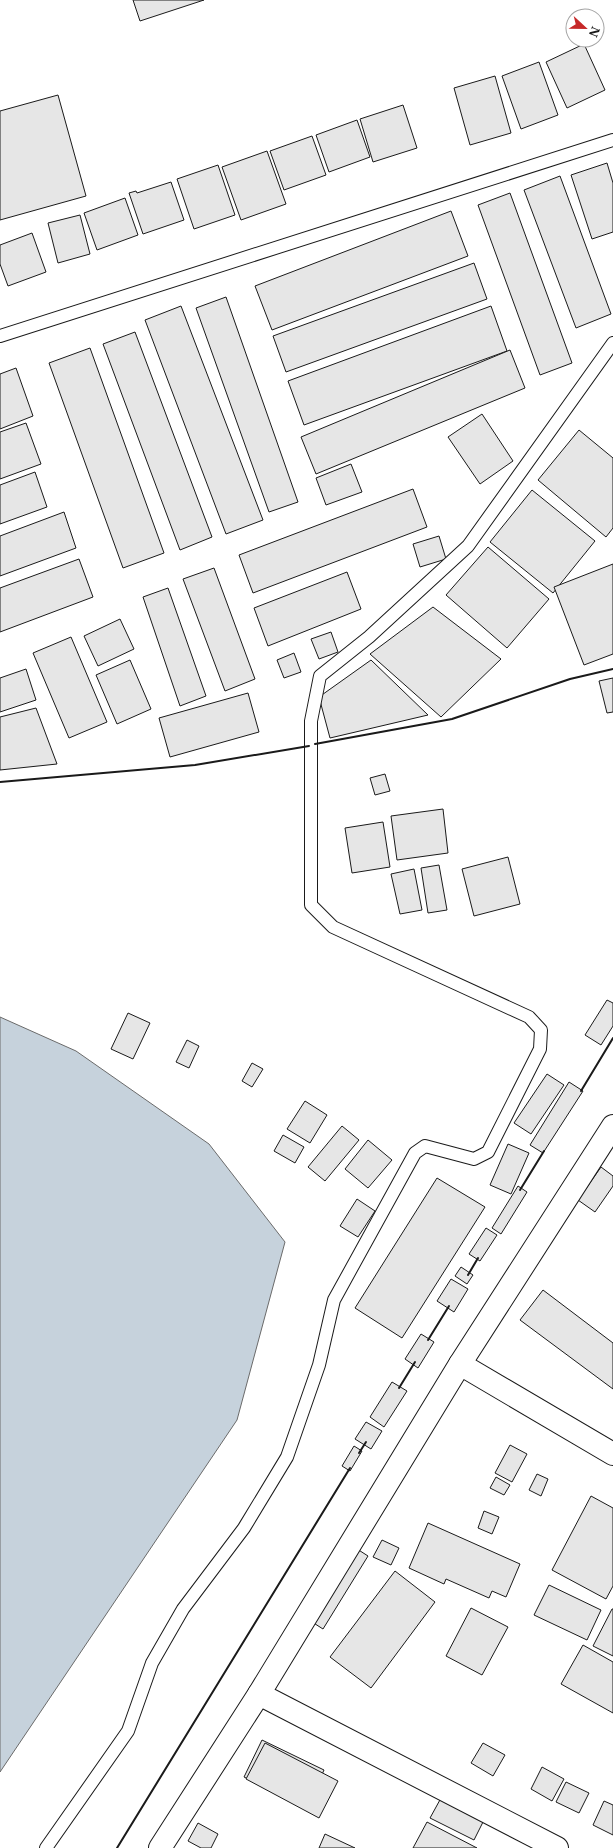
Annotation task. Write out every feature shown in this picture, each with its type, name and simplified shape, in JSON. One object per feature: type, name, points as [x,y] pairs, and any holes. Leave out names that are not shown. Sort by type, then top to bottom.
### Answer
[{"type":"street","points":[[160,1848],[259,1694],[460,1364],[613,1126]]},
{"type":"street","points":[[460,1364],[613,1454]]},
{"type":"street","points":[[259,1694],[556,1848]]},
{"type":"lane","points":[[0,336],[613,140]]},
{"type":"lane","points":[[46,1848],[128,1732],[152,1663],[179,1616],[244,1528],[287,1457],[319,1365],[334,1300],[415,1152],[425,1146],[474,1160],[488,1152],[540,1048],[541,1030],[529,1017],[333,927],[311,905],[311,721],[320,676],[369,638],[468,546],[613,343]]},
{"type":"shaded area","points":[[0,1017],[76,1051],[209,1144],[285,1242],[237,1420],[0,1772]]},
{"type":"building","points":[[133,0],[204,0],[140,21]]},
{"type":"building","points":[[576,48],[586,48],[605,90],[567,108],[546,62]]},
{"type":"building","points":[[539,62],[558,115],[521,129],[502,76]]},
{"type":"building","points":[[495,76],[511,133],[470,145],[454,88]]},
{"type":"building","points":[[58,95],[86,196],[0,220],[0,111]]},
{"type":"building","points":[[403,105],[417,148],[373,162],[360,119]]},
{"type":"building","points":[[357,120],[370,157],[329,172],[316,135]]},
{"type":"building","points":[[312,136],[326,175],[284,190],[270,151]]},
{"type":"building","points":[[267,151],[286,204],[241,220],[222,167]]},
{"type":"building","points":[[607,163],[613,183],[613,232],[592,239],[571,175]]},
{"type":"building","points":[[218,165],[235,215],[194,229],[177,179]]},
{"type":"building","points":[[560,176],[611,314],[576,328],[524,190]]},
{"type":"building","points":[[171,182],[184,220],[143,234],[129,193],[136,191],[137,193]]},
{"type":"building","points":[[510,193],[572,363],[540,375],[478,205]]},
{"type":"building","points":[[125,198],[138,235],[97,250],[84,213]]},
{"type":"building","points":[[451,211],[468,256],[272,330],[255,286]]},
{"type":"building","points":[[80,215],[90,254],[58,263],[48,223]]},
{"type":"building","points":[[32,233],[46,272],[8,286],[0,264],[0,245]]},
{"type":"building","points":[[474,263],[487,299],[286,372],[273,336]]},
{"type":"building","points":[[226,297],[298,502],[269,512],[196,308]]},
{"type":"building","points":[[181,306],[263,520],[226,534],[145,320]]},
{"type":"building","points":[[491,306],[507,351],[304,425],[288,381]]},
{"type":"building","points":[[135,332],[212,537],[180,550],[103,344]]},
{"type":"building","points":[[90,348],[164,553],[123,568],[49,363]]},
{"type":"building","points":[[510,350],[525,388],[316,474],[301,437]]},
{"type":"building","points":[[16,368],[33,416],[0,429],[0,374]]},
{"type":"building","points":[[482,414],[513,461],[480,484],[448,437]]},
{"type":"building","points":[[26,423],[41,464],[0,479],[0,432]]},
{"type":"building","points":[[579,430],[613,458],[613,528],[606,537],[538,480]]},
{"type":"building","points":[[351,464],[362,492],[326,505],[316,478]]},
{"type":"building","points":[[35,472],[47,507],[0,524],[0,485]]},
{"type":"building","points":[[413,489],[427,527],[253,593],[239,555]]},
{"type":"building","points":[[532,490],[595,541],[553,593],[490,542]]},
{"type":"building","points":[[64,512],[76,548],[0,576],[0,536]]},
{"type":"building","points":[[439,536],[446,559],[420,567],[413,544]]},
{"type":"building","points":[[488,547],[549,599],[507,648],[446,595]]},
{"type":"building","points":[[79,559],[93,597],[0,632],[0,588]]},
{"type":"building","points":[[613,564],[613,654],[584,665],[554,587]]},
{"type":"building","points":[[214,568],[255,679],[225,691],[183,579]]},
{"type":"building","points":[[347,572],[361,609],[268,646],[254,608]]},
{"type":"building","points":[[168,588],[206,696],[180,706],[143,597]]},
{"type":"building","points":[[433,607],[501,659],[441,717],[370,654]]},
{"type":"building","points":[[120,619],[134,649],[98,666],[84,636]]},
{"type":"building","points":[[331,632],[338,652],[319,659],[311,639]]},
{"type":"building","points":[[71,637],[107,722],[69,738],[33,653]]},
{"type":"building","points":[[294,653],[301,672],[284,678],[277,660]]},
{"type":"building","points":[[130,660],[151,709],[117,724],[96,675]]},
{"type":"building","points":[[371,660],[428,715],[330,738],[319,697]]},
{"type":"building","points":[[26,669],[36,700],[0,712],[0,678]]},
{"type":"building","points":[[613,678],[613,712],[607,713],[599,681]]},
{"type":"building","points":[[248,693],[259,732],[170,757],[159,718]]},
{"type":"building","points":[[36,708],[57,764],[0,770],[0,717]]},
{"type":"building","points":[[385,774],[390,791],[375,795],[370,778]]},
{"type":"building","points":[[443,809],[448,853],[397,860],[391,816]]},
{"type":"building","points":[[383,822],[390,867],[352,873],[345,828]]},
{"type":"building","points":[[508,857],[520,904],[474,916],[462,869]]},
{"type":"building","points":[[439,865],[447,910],[428,913],[421,868]]},
{"type":"building","points":[[414,869],[422,910],[400,914],[391,874]]},
{"type":"building","points":[[607,1000],[613,1003],[613,1026],[601,1045],[585,1035]]},
{"type":"building","points":[[128,1013],[150,1023],[133,1059],[111,1049]]},
{"type":"building","points":[[187,1040],[199,1046],[189,1068],[176,1062]]},
{"type":"building","points":[[252,1063],[263,1069],[252,1087],[242,1081]]},
{"type":"building","points":[[547,1074],[564,1085],[531,1134],[514,1123]]},
{"type":"building","points":[[569,1082],[583,1091],[543,1153],[530,1145]]},
{"type":"building","points":[[305,1101],[327,1115],[310,1143],[287,1129]]},
{"type":"building","points":[[342,1126],[359,1140],[325,1181],[308,1167]]},
{"type":"building","points":[[283,1135],[304,1147],[295,1163],[274,1151]]},
{"type":"building","points":[[368,1140],[392,1160],[368,1188],[345,1169]]},
{"type":"building","points":[[508,1144],[529,1153],[511,1194],[490,1185]]},
{"type":"building","points":[[601,1167],[613,1176],[613,1186],[595,1212],[578,1200]]},
{"type":"building","points":[[437,1178],[485,1207],[402,1338],[355,1308]]},
{"type":"building","points":[[518,1186],[527,1192],[501,1234],[492,1228]]},
{"type":"building","points":[[357,1199],[375,1211],[358,1237],[340,1226]]},
{"type":"building","points":[[486,1228],[497,1235],[480,1261],[469,1254]]},
{"type":"building","points":[[461,1267],[473,1275],[467,1284],[455,1276]]},
{"type":"building","points":[[451,1279],[468,1289],[454,1312],[437,1301]]},
{"type":"building","points":[[543,1290],[613,1343],[613,1389],[520,1320]]},
{"type":"building","points":[[421,1334],[434,1342],[418,1368],[405,1359]]},
{"type":"building","points":[[392,1382],[407,1391],[384,1427],[370,1417]]},
{"type":"building","points":[[366,1422],[382,1431],[371,1449],[355,1439]]},
{"type":"building","points":[[510,1445],[527,1454],[512,1482],[495,1473]]},
{"type":"building","points":[[354,1446],[362,1451],[350,1471],[342,1466]]},
{"type":"building","points":[[537,1474],[548,1479],[541,1496],[529,1490]]},
{"type":"building","points":[[496,1477],[510,1485],[504,1495],[490,1488]]},
{"type":"building","points":[[591,1496],[613,1508],[613,1586],[606,1599],[552,1570]]},
{"type":"building","points":[[484,1511],[499,1517],[492,1534],[478,1528]]},
{"type":"building","points":[[428,1523],[520,1564],[506,1597],[492,1591],[489,1598],[446,1579],[444,1584],[409,1568]]},
{"type":"building","points":[[382,1540],[399,1548],[391,1565],[373,1557]]},
{"type":"building","points":[[354,1547],[368,1556],[323,1629],[309,1620]]},
{"type":"building","points":[[395,1571],[435,1602],[371,1688],[330,1657]]},
{"type":"building","points":[[549,1585],[601,1610],[587,1640],[534,1615]]},
{"type":"building","points":[[471,1608],[508,1627],[482,1675],[446,1656]]},
{"type":"building","points":[[613,1609],[613,1656],[593,1646]]},
{"type":"building","points":[[583,1645],[613,1662],[613,1713],[561,1684]]},
{"type":"building","points":[[262,1740],[324,1770],[307,1807],[244,1777]]},
{"type":"building","points":[[265,1743],[338,1781],[319,1818],[246,1779]]},
{"type":"building","points":[[483,1743],[505,1755],[493,1776],[471,1763]]},
{"type":"building","points":[[542,1767],[564,1779],[552,1801],[531,1789]]},
{"type":"building","points":[[566,1782],[589,1793],[579,1813],[556,1802]]},
{"type":"building","points":[[441,1798],[484,1820],[474,1840],[430,1818]]},
{"type":"building","points":[[604,1801],[613,1805],[613,1835],[593,1825]]},
{"type":"building","points":[[427,1822],[477,1848],[413,1848]]},
{"type":"building","points":[[198,1823],[218,1834],[211,1848],[201,1848],[188,1841]]},
{"type":"building","points":[[325,1834],[355,1848],[319,1848]]},
{"type":"wall","points":[[315,744],[452,719],[570,679],[613,669]]},
{"type":"wall","points":[[0,782],[195,765],[309,746]]},
{"type":"wall","points":[[581,1091],[613,1038]]},
{"type":"wall","points":[[520,1190],[544,1151]]},
{"type":"wall","points":[[468,1275],[478,1258]]},
{"type":"wall","points":[[428,1340],[449,1306]]},
{"type":"wall","points":[[399,1388],[415,1362]]},
{"type":"wall","points":[[359,1453],[366,1442]]},
{"type":"wall","points":[[117,1848],[350,1468]]}]
